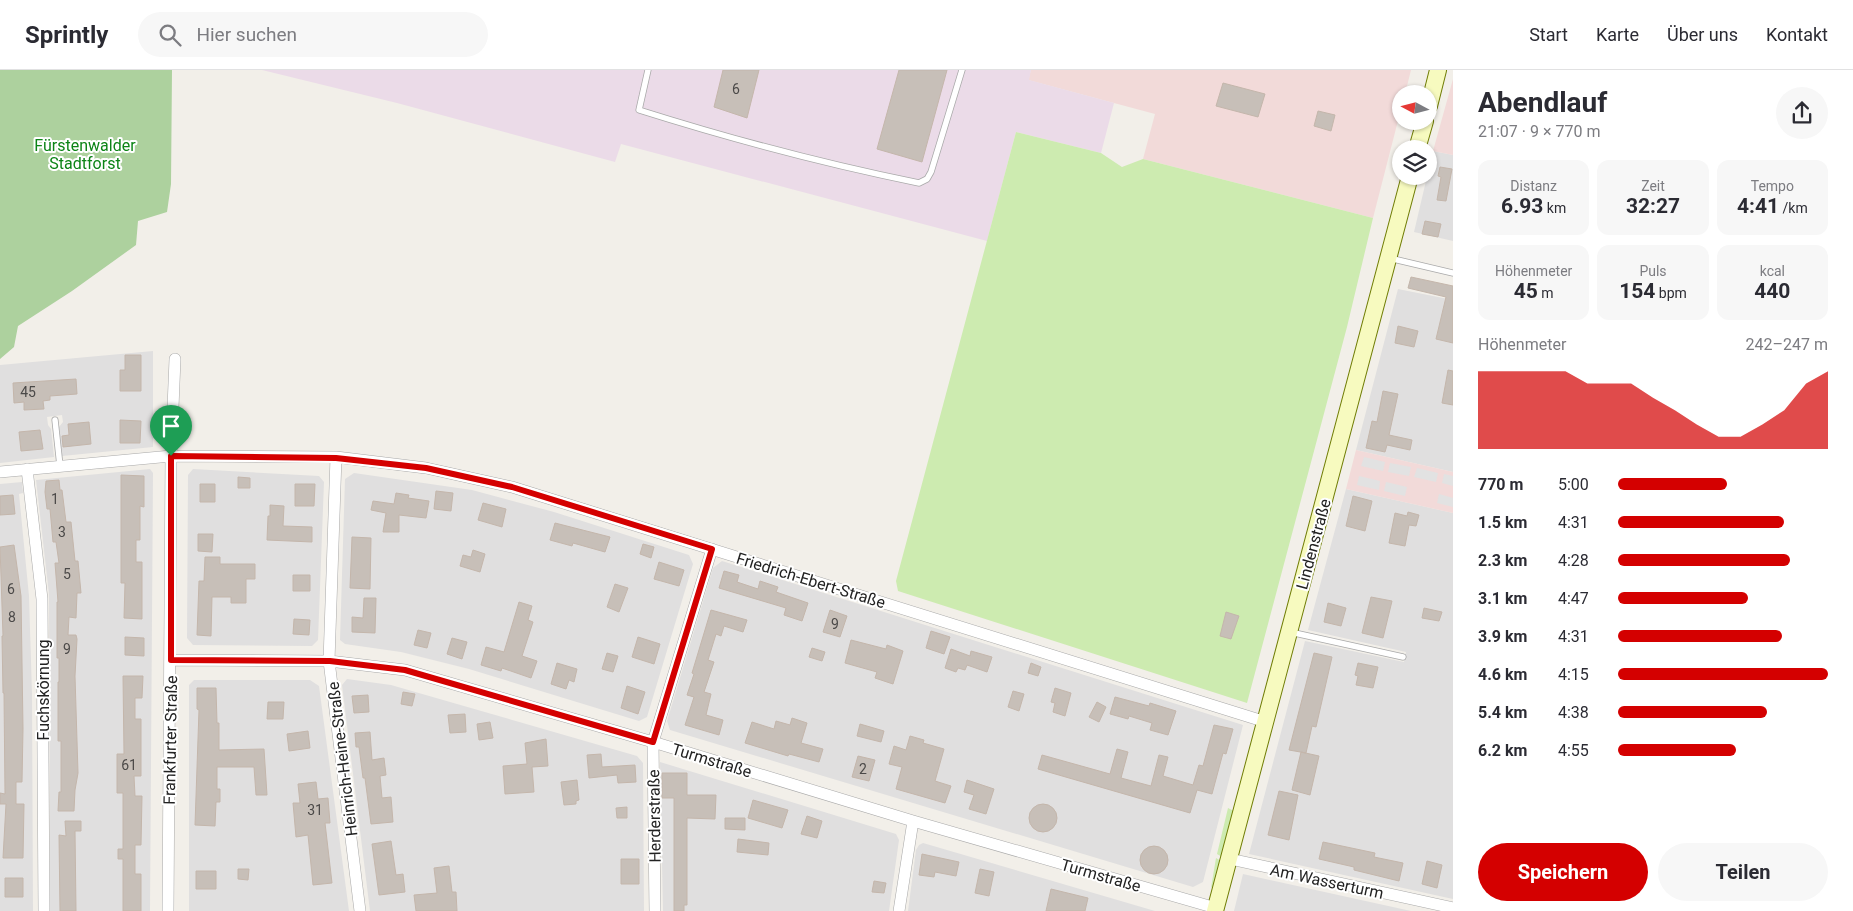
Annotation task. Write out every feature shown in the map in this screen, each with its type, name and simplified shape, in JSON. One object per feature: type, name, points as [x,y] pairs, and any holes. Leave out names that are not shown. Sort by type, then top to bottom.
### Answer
[{"type":"street","points":[[1434,85],[1438,70]]},
{"type":"street","name":"Lindenstraße","points":[[1216,910],[1408,185]]},
{"type":"street","name":"Frankfurter Straße","points":[[168,911],[171,456],[175,358]]},
{"type":"street","name":"Friedrich-Ebert-Straße","points":[[0,472],[171,456],[336,458],[426,468],[512,487],[1266,722]]},
{"type":"street","name":"Heinrich-Heine-Straße","points":[[336,458],[330,661],[360,911]]},
{"type":"street","name":"Fuchskörnung","points":[[27,469],[42,599],[44,911]]},
{"type":"street","name":"Herderstraße","points":[[655,911],[653,742],[712,549]]},
{"type":"street","name":"Turmstraße","points":[[171,660],[330,661],[405,670],[1216,910]]},
{"type":"street","points":[[899,911],[913,821]]},
{"type":"street","name":"Am Wasserturm","points":[[1230,859],[1453,908]]},
{"type":"lane","points":[[648,70],[639,110],[692,127],[767,147],[919,183],[927,179],[931,172],[962,70]]},
{"type":"lane","points":[[1388,258],[1453,273]]},
{"type":"lane","points":[[55,420],[60,466]]},
{"type":"lane","points":[[1290,632],[1403,657]]},
{"type":"shaded area","points":[[262,70],[1031,70],[1029,80],[1114,103],[1101,153],[1016,132],[987,241],[621,144],[615,162],[397,103]]},
{"type":"shaded area","points":[[1031,70],[1411,70],[1407,85],[1392,85],[1392,130],[1396,130],[1373,218],[1143,159],[1155,114],[1028,80]]},
{"type":"shaded area","points":[[1453,79],[1453,155],[1437,152],[1436,140]]},
{"type":"shaded area","points":[[1437,152],[1453,155],[1453,241],[1414,232],[1425,185],[1437,185]]},
{"type":"shaded area","points":[[1398,289],[1453,300],[1453,472],[1356,450]]},
{"type":"shaded area","points":[[153,351],[153,447],[62,456],[59,427],[63,422],[62,415],[47,417],[48,425],[51,429],[54,457],[0,463],[0,365]]},
{"type":"shaded area","points":[[1356,450],[1453,472],[1453,513],[1346,489]]},
{"type":"shaded area","points":[[1364,457],[1385,462],[1383,471],[1361,466]]},
{"type":"shaded area","points":[[1390,463],[1411,467],[1409,476],[1388,472]]},
{"type":"shaded area","points":[[1417,468],[1438,473],[1436,482],[1414,477]]},
{"type":"shaded area","points":[[150,469],[153,473],[150,911],[50,911],[49,594],[36,480]]},
{"type":"shaded area","points":[[193,469],[319,476],[324,482],[318,640],[312,646],[193,645],[187,638],[188,475]]},
{"type":"shaded area","points":[[354,473],[472,490],[554,512],[689,555],[693,564],[647,717],[639,721],[469,669],[401,652],[345,644],[340,640],[345,479]]},
{"type":"shaded area","points":[[1444,474],[1453,476],[1453,486],[1442,483]]},
{"type":"shaded area","points":[[1359,476],[1380,481],[1379,490],[1357,485]]},
{"type":"shaded area","points":[[22,482],[23,493],[19,494],[29,596],[32,694],[33,911],[0,911],[0,484]]},
{"type":"shaded area","points":[[1386,482],[1407,487],[1405,496],[1384,491]]},
{"type":"shaded area","points":[[1346,489],[1453,513],[1453,899],[1249,854],[1305,641],[1404,662],[1406,652],[1308,630]]},
{"type":"shaded area","points":[[1439,494],[1453,498],[1453,507],[1437,503]]},
{"type":"shaded area","points":[[722,561],[1243,725],[1203,882],[1193,887],[670,730],[667,721],[713,568]]},
{"type":"shaded area","points":[[347,679],[391,685],[637,756],[643,763],[644,911],[370,911],[342,685]]},
{"type":"shaded area","points":[[194,680],[310,680],[319,686],[349,911],[189,911],[189,685]]},
{"type":"shaded area","points":[[660,762],[896,834],[899,840],[889,911],[663,911]]},
{"type":"shaded area","points":[[923,843],[1155,911],[908,911],[916,850]]},
{"type":"shaded area","points":[[1243,874],[1411,911],[1234,911]]},
{"type":"green space","name":"Fürstenwalder Stadtforst","points":[[0,70],[172,70],[171,184],[167,212],[138,221],[136,245],[72,291],[18,326],[14,347],[0,359]]},
{"type":"green space","points":[[1016,132],[1101,153],[1122,167],[1143,159],[1373,218],[1347,327],[1247,703],[898,591],[896,581]]},
{"type":"green space","points":[[1228,808],[1234,811],[1222,857],[1217,854]]},
{"type":"green space","points":[[1216,858],[1221,861],[1216,883],[1211,888]]},
{"type":"building","points":[[723,70],[759,70],[747,118],[714,107]]},
{"type":"building","points":[[899,70],[947,70],[922,162],[877,149]]},
{"type":"building","points":[[1223,83],[1265,94],[1258,117],[1216,106]]},
{"type":"building","points":[[1318,111],[1335,115],[1331,131],[1314,126]]},
{"type":"building","points":[[1440,167],[1452,169],[1446,201],[1437,200],[1441,177],[1438,176]]},
{"type":"building","points":[[1425,221],[1441,224],[1438,237],[1422,234]]},
{"type":"building","points":[[1411,277],[1453,286],[1453,343],[1436,339],[1446,297],[1408,288]]},
{"type":"building","points":[[1398,326],[1418,331],[1414,347],[1395,343]]},
{"type":"building","points":[[125,355],[141,355],[141,391],[120,391],[120,370],[125,370]]},
{"type":"building","points":[[1448,370],[1453,371],[1453,405],[1442,403]]},
{"type":"building","points":[[76,379],[77,394],[50,396],[50,400],[43,401],[44,409],[24,410],[24,402],[14,403],[13,383]]},
{"type":"building","points":[[1383,391],[1398,394],[1389,435],[1412,440],[1410,450],[1387,445],[1385,452],[1366,448],[1372,421],[1377,422]]},
{"type":"building","points":[[120,420],[141,421],[140,443],[120,443]]},
{"type":"building","points":[[89,422],[91,444],[63,447],[62,436],[69,435],[68,424]]},
{"type":"building","points":[[40,430],[43,449],[21,451],[19,432]]},
{"type":"building","points":[[121,475],[144,476],[144,507],[140,506],[140,540],[136,540],[136,562],[142,562],[142,619],[124,618],[125,583],[121,583]]},
{"type":"building","points":[[238,477],[250,478],[250,488],[238,488]]},
{"type":"building","points":[[59,480],[66,522],[71,522],[81,593],[77,593],[76,618],[69,617],[68,635],[76,635],[77,639],[75,676],[78,773],[74,811],[58,811],[59,792],[61,792],[61,741],[58,741],[59,658],[57,658],[58,602],[55,563],[59,563],[56,542],[53,542],[50,509],[47,509],[45,492],[46,481]]},
{"type":"building","points":[[200,484],[215,484],[215,502],[200,502]]},
{"type":"building","points":[[295,484],[315,484],[314,506],[295,506]]},
{"type":"building","points":[[436,491],[453,493],[451,511],[434,509]]},
{"type":"building","points":[[396,493],[409,495],[408,498],[429,501],[426,518],[399,515],[399,532],[383,532],[386,513],[371,510],[373,501],[394,504]]},
{"type":"building","points":[[13,495],[15,514],[0,515],[0,496]]},
{"type":"building","points":[[1353,496],[1372,501],[1365,531],[1346,526]]},
{"type":"building","points":[[483,503],[506,509],[502,527],[478,520]]},
{"type":"building","points":[[270,505],[284,506],[283,526],[312,527],[312,542],[267,540]]},
{"type":"building","points":[[1408,512],[1419,515],[1416,526],[1409,525],[1405,546],[1389,543],[1395,513],[1407,516]]},
{"type":"building","points":[[555,523],[610,537],[605,552],[573,543],[572,546],[550,540]]},
{"type":"building","points":[[198,534],[213,534],[212,552],[198,551]]},
{"type":"building","points":[[352,537],[371,538],[370,589],[350,588]]},
{"type":"building","points":[[643,544],[654,547],[651,558],[640,554]]},
{"type":"building","points":[[14,545],[21,596],[22,782],[16,782],[16,804],[24,804],[23,858],[3,858],[6,804],[0,804],[0,793],[5,794],[0,547]]},
{"type":"building","points":[[473,550],[485,554],[480,572],[460,566],[463,555],[471,557]]},
{"type":"building","points":[[205,557],[220,557],[220,564],[255,564],[255,579],[246,579],[246,603],[231,603],[231,597],[212,597],[211,636],[197,635],[199,581],[204,581]]},
{"type":"building","points":[[659,562],[684,570],[679,586],[654,579]]},
{"type":"building","points":[[724,571],[739,575],[737,582],[758,589],[760,581],[778,587],[776,592],[808,603],[802,621],[784,615],[786,608],[719,588]]},
{"type":"building","points":[[293,575],[310,575],[310,591],[293,591]]},
{"type":"building","points":[[615,584],[628,588],[619,612],[607,607]]},
{"type":"building","points":[[1371,597],[1392,601],[1383,638],[1362,633]]},
{"type":"building","points":[[364,598],[376,598],[375,633],[352,632],[352,617],[363,618]]},
{"type":"building","points":[[519,602],[532,606],[528,620],[533,622],[522,656],[537,661],[531,678],[502,668],[501,671],[481,665],[486,647],[504,652]]},
{"type":"building","points":[[1328,603],[1346,608],[1341,626],[1324,622]]},
{"type":"building","points":[[1424,608],[1442,612],[1439,621],[1422,618]]},
{"type":"building","points":[[711,610],[747,620],[743,632],[724,626],[721,636],[716,634],[708,660],[714,662],[704,692],[711,694],[706,715],[723,720],[719,735],[685,725],[694,697],[687,695]]},
{"type":"building","points":[[830,610],[847,616],[840,637],[823,632]]},
{"type":"building","points":[[1226,612],[1239,616],[1231,639],[1220,636]]},
{"type":"building","points":[[294,619],[310,620],[309,635],[293,634]]},
{"type":"building","points":[[418,630],[431,633],[427,648],[414,645]]},
{"type":"building","points":[[931,631],[950,637],[944,654],[926,648]]},
{"type":"building","points":[[125,637],[144,638],[144,656],[125,655]]},
{"type":"building","points":[[638,637],[660,644],[654,664],[632,657]]},
{"type":"building","points":[[452,638],[467,642],[462,659],[447,654]]},
{"type":"building","points":[[851,640],[886,649],[887,645],[903,651],[893,684],[875,678],[877,672],[845,663]]},
{"type":"building","points":[[812,648],[825,652],[822,661],[809,657]]},
{"type":"building","points":[[951,649],[970,656],[971,651],[992,657],[987,672],[967,665],[965,670],[958,668],[956,672],[945,668]]},
{"type":"building","points":[[607,653],[618,656],[613,672],[602,669]]},
{"type":"building","points":[[1314,653],[1332,657],[1316,727],[1312,726],[1306,753],[1289,750]]},
{"type":"building","points":[[557,663],[577,669],[574,682],[569,680],[566,689],[551,684]]},
{"type":"building","points":[[1031,663],[1041,667],[1038,676],[1028,673]]},
{"type":"building","points":[[1358,663],[1378,667],[1373,688],[1356,685],[1358,676],[1355,675]]},
{"type":"building","points":[[123,676],[143,676],[142,698],[135,698],[135,719],[141,719],[141,776],[134,776],[135,796],[142,796],[141,845],[135,845],[135,874],[141,874],[141,911],[123,911],[123,859],[118,859],[118,849],[123,849],[123,793],[117,793],[117,754],[124,754]]},
{"type":"building","points":[[627,686],[645,692],[638,714],[621,708]]},
{"type":"building","points":[[197,688],[216,688],[219,750],[264,749],[267,795],[256,795],[254,767],[217,767],[217,789],[220,789],[220,802],[216,802],[215,826],[195,825],[199,710],[197,709]]},
{"type":"building","points":[[1055,688],[1071,693],[1065,716],[1053,712],[1055,703],[1051,702]]},
{"type":"building","points":[[1013,691],[1024,694],[1019,711],[1008,707]]},
{"type":"building","points":[[403,692],[415,694],[412,706],[401,704]]},
{"type":"building","points":[[368,695],[369,712],[354,713],[352,696]]},
{"type":"building","points":[[1115,697],[1149,706],[1150,703],[1176,711],[1168,735],[1150,730],[1152,723],[1129,716],[1128,719],[1110,714]]},
{"type":"building","points":[[268,702],[284,702],[283,719],[267,719]]},
{"type":"building","points":[[1097,702],[1106,707],[1099,722],[1089,717]]},
{"type":"building","points":[[465,714],[466,732],[450,733],[448,715]]},
{"type":"building","points":[[792,718],[807,723],[801,743],[823,749],[819,762],[789,754],[788,756],[745,743],[752,722],[774,729],[776,721],[790,725]]},
{"type":"building","points":[[490,722],[493,738],[479,740],[477,724]]},
{"type":"building","points":[[860,724],[884,731],[881,742],[857,736]]},
{"type":"building","points":[[1214,725],[1233,729],[1226,754],[1223,753],[1212,794],[1197,790],[1190,813],[1038,769],[1042,755],[1110,774],[1117,749],[1128,752],[1121,778],[1151,786],[1159,755],[1168,757],[1163,776],[1193,785],[1199,765],[1203,766]]},
{"type":"building","points":[[308,731],[310,748],[289,751],[287,734]]},
{"type":"building","points":[[370,732],[372,760],[384,758],[386,775],[380,776],[382,798],[391,797],[393,822],[371,824],[365,778],[363,778],[359,747],[356,747],[355,733]]},
{"type":"building","points":[[910,736],[924,740],[923,743],[944,749],[935,781],[951,786],[945,803],[896,789],[902,767],[889,764],[894,746],[906,750]]},
{"type":"building","points":[[546,739],[548,766],[532,767],[534,792],[505,794],[503,766],[527,764],[525,743]]},
{"type":"building","points":[[1301,752],[1319,756],[1310,795],[1292,790]]},
{"type":"building","points":[[601,754],[602,767],[635,765],[636,782],[618,783],[617,775],[589,778],[587,755]]},
{"type":"building","points":[[858,756],[875,760],[869,781],[852,777]]},
{"type":"building","points":[[662,773],[687,773],[687,795],[716,795],[715,819],[687,818],[687,905],[684,905],[684,911],[674,911],[674,798],[662,798]]},
{"type":"building","points":[[577,780],[579,800],[576,801],[576,804],[564,805],[561,782]]},
{"type":"building","points":[[967,780],[994,789],[986,814],[969,809],[974,795],[964,792]]},
{"type":"building","points":[[316,782],[318,799],[328,798],[330,823],[325,823],[332,883],[313,885],[308,835],[296,837],[293,803],[300,803],[298,784]]},
{"type":"building","points":[[1279,791],[1298,795],[1289,840],[1268,835]]},
{"type":"building","points":[[753,800],[788,810],[782,828],[748,818]]},
{"type":"building","points":[[1043,804],[1053,808],[1057,818],[1053,828],[1043,832],[1033,828],[1029,818],[1033,808]]},
{"type":"building","points":[[627,807],[627,818],[617,818],[616,808]]},
{"type":"building","points":[[807,816],[822,821],[817,838],[801,834]]},
{"type":"building","points":[[725,818],[745,818],[745,830],[725,829]]},
{"type":"building","points":[[65,821],[81,821],[81,831],[75,831],[76,911],[60,911],[59,835],[66,836]]},
{"type":"building","points":[[738,839],[769,843],[768,855],[737,852]]},
{"type":"building","points":[[391,841],[396,875],[403,874],[405,892],[379,895],[372,844]]},
{"type":"building","points":[[1323,842],[1375,853],[1374,857],[1403,863],[1399,881],[1354,870],[1354,867],[1319,859]]},
{"type":"building","points":[[1154,846],[1164,850],[1168,860],[1164,870],[1154,874],[1144,870],[1140,860],[1144,850]]},
{"type":"building","points":[[922,854],[959,862],[956,876],[935,872],[934,877],[919,875]]},
{"type":"building","points":[[621,859],[639,859],[639,884],[621,884]]},
{"type":"building","points":[[1427,861],[1442,865],[1437,888],[1422,884]]},
{"type":"building","points":[[449,866],[452,892],[456,892],[457,911],[416,911],[414,895],[437,893],[434,868]]},
{"type":"building","points":[[238,869],[249,869],[248,880],[238,879]]},
{"type":"building","points":[[980,869],[994,872],[989,896],[975,893]]},
{"type":"building","points":[[196,871],[216,871],[216,889],[196,889]]},
{"type":"building","points":[[5,878],[23,878],[23,897],[5,897]]},
{"type":"building","points":[[874,881],[886,883],[884,893],[872,892]]},
{"type":"building","points":[[1051,889],[1088,898],[1085,911],[1046,911]]},
{"type":"route","points":[[171,456],[336,458],[426,468],[512,487],[712,549],[653,742],[405,670],[330,661],[171,660],[171,456]]}]
